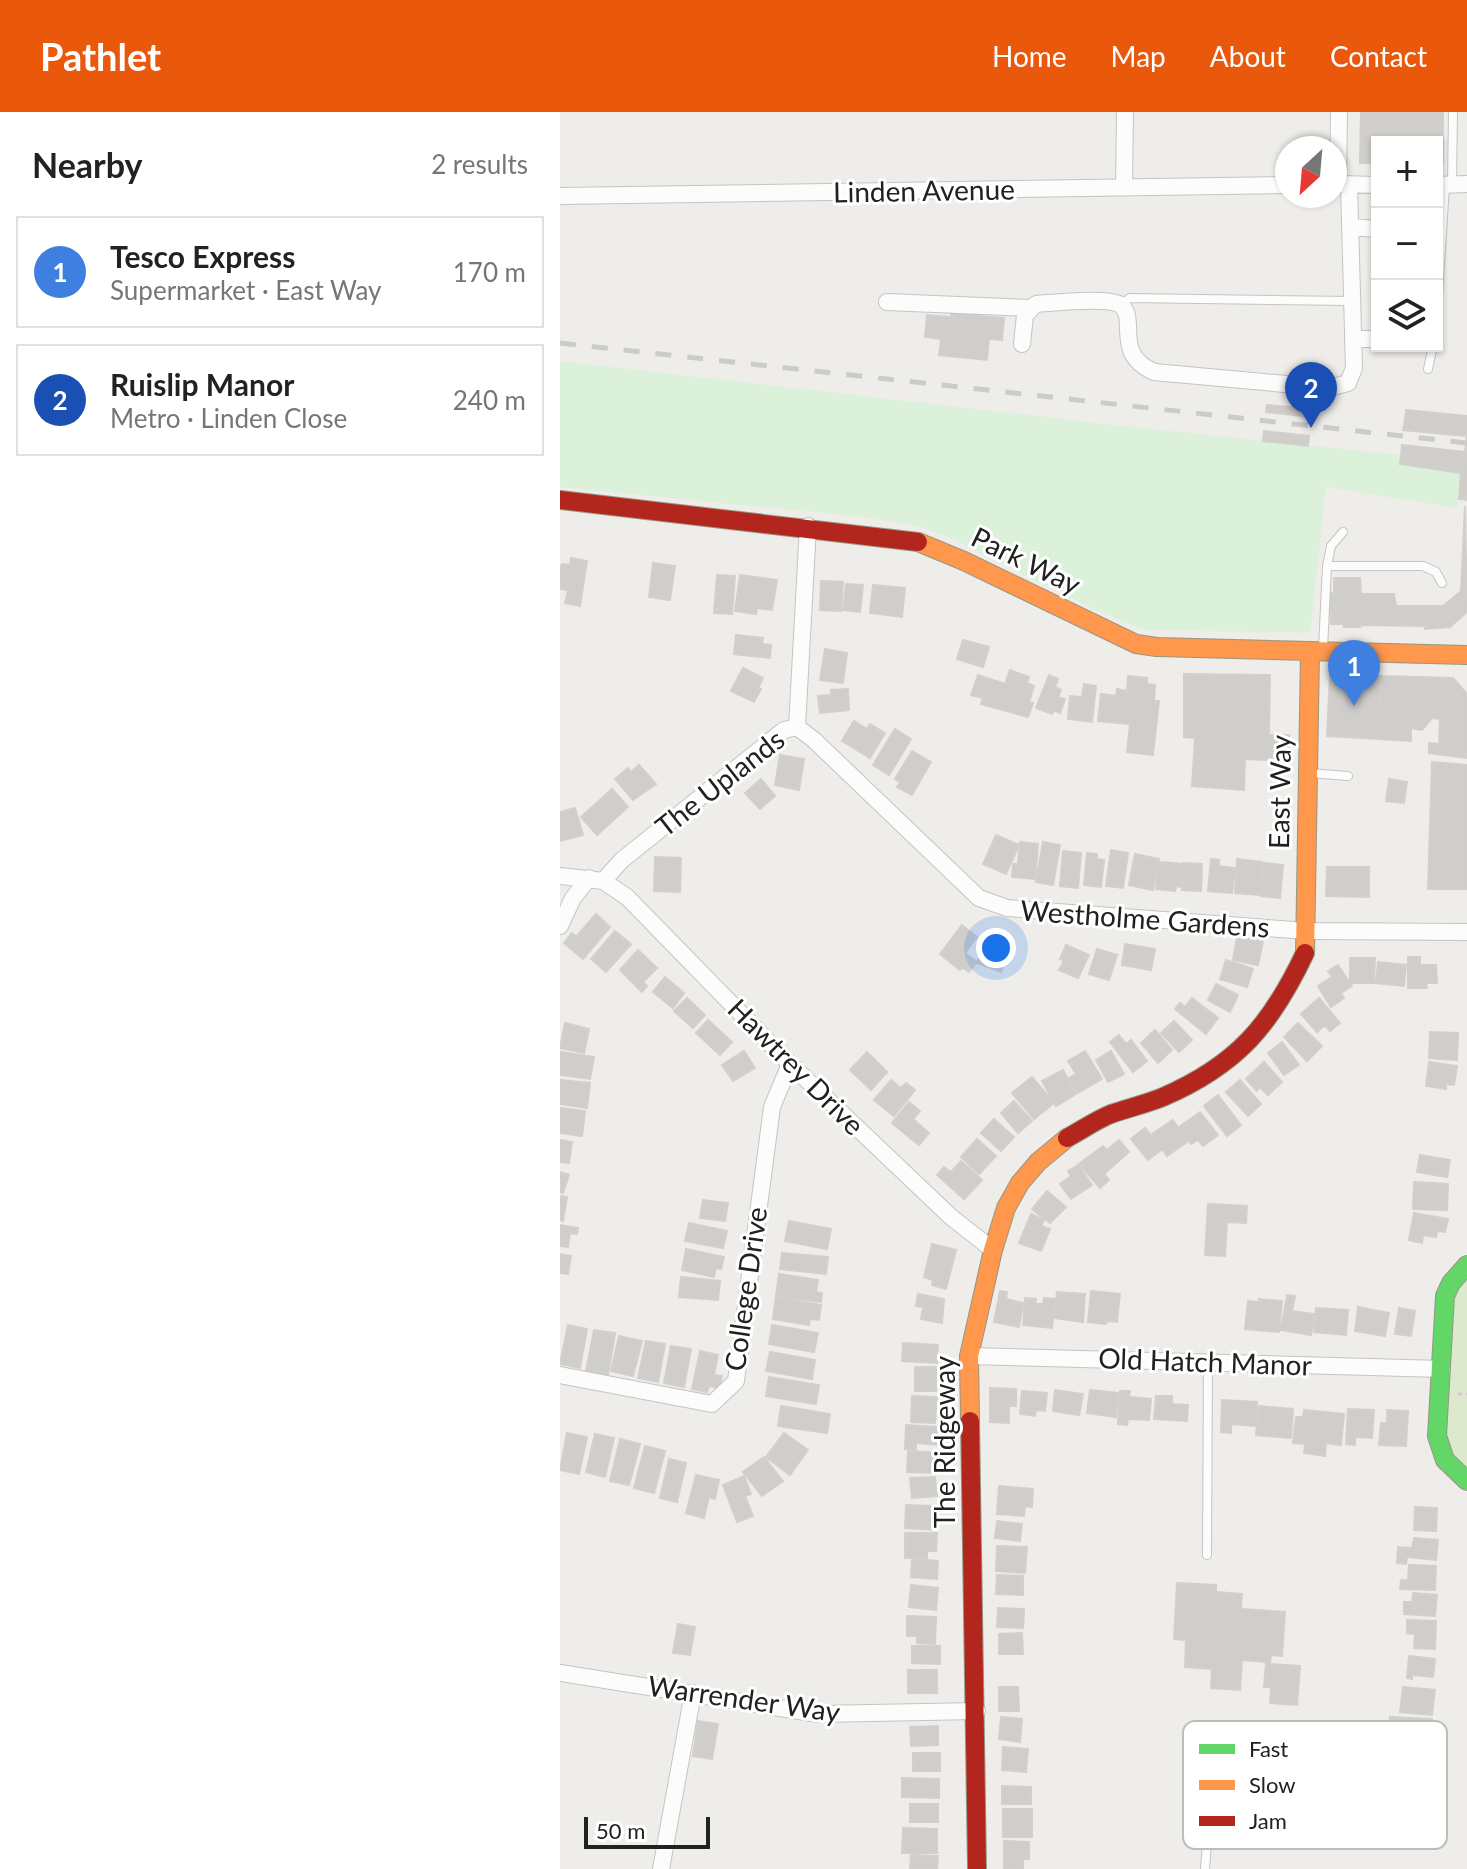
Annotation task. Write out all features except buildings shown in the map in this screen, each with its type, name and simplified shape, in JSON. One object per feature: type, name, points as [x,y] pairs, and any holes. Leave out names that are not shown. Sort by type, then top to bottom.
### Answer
[{"type":"street","points":[[1124,187],[1125,112]]},
{"type":"street","points":[[1339,112],[1340,136]]},
{"type":"street","points":[[1347,184],[1371,185]]},
{"type":"street","name":"Linden Avenue","points":[[560,196],[1275,185]]},
{"type":"street","points":[[887,302],[1029,308],[1044,304],[1106,302],[1120,305],[1127,318],[1130,350],[1141,367],[1154,372],[1329,388],[1348,383],[1352,378],[1351,227],[1347,208]]},
{"type":"street","points":[[1351,227],[1371,229]]},
{"type":"street","points":[[1022,344],[1022,324],[1029,308]]},
{"type":"street","points":[[1353,339],[1371,339]]},
{"type":"street","name":"Park Way","points":[[560,500],[914,540],[1136,644],[1316,653],[1467,655]]},
{"type":"street","name":"The Uplands","points":[[596,879],[784,730],[797,727],[808,526]]},
{"type":"street","name":"East Way","points":[[1307,931],[1309,773],[1316,653]]},
{"type":"street","name":"Westholme Gardens","points":[[797,727],[979,898],[1007,908],[1307,931],[1467,932]]},
{"type":"street","points":[[560,876],[596,879]]},
{"type":"street","points":[[560,926],[573,898],[596,879]]},
{"type":"street","name":"Hawtrey Drive","points":[[596,879],[627,897],[790,1064],[951,1217],[993,1250]]},
{"type":"street","name":"The Ridgeway","points":[[977,1869],[977,1711],[969,1356],[993,1250],[1006,1208],[1020,1183],[1038,1162],[1067,1138],[1109,1115],[1159,1099],[1192,1084],[1228,1060],[1257,1034],[1285,995],[1306,950],[1307,931]]},
{"type":"street","name":"College Drive","points":[[560,1375],[712,1404],[736,1381],[772,1107],[790,1064]]},
{"type":"street","points":[[1467,1265],[1451,1283],[1445,1296],[1437,1436],[1445,1460],[1467,1481]]},
{"type":"street","name":"Old Hatch Manor","points":[[969,1356],[1442,1369]]},
{"type":"street","name":"Warrender Way","points":[[560,1673],[818,1714],[977,1711]]},
{"type":"street","points":[[661,1869],[693,1693]]},
{"type":"lane","points":[[1440,280],[1450,184],[1453,112]]},
{"type":"lane","points":[[1120,305],[1130,298],[1353,301]]},
{"type":"lane","points":[[1428,369],[1432,352]]},
{"type":"lane","points":[[1316,653],[1331,546],[1343,532]]},
{"type":"lane","points":[[1327,566],[1423,566],[1436,572],[1442,583]]},
{"type":"lane","points":[[1309,773],[1348,776]]},
{"type":"lane","points":[[1207,1555],[1208,1362]]},
{"type":"lane","points":[[1205,1869],[1207,1849]]},
{"type":"path","points":[[1443,427],[1467,430]]},
{"type":"path","points":[[1440,455],[1467,459]]},
{"type":"green space","points":[[560,361],[1401,455],[1400,465],[1461,473],[1457,508],[1326,487],[1310,633],[1144,630],[1093,609],[951,538],[917,526],[864,517],[560,487]]},
{"type":"green space","points":[[1467,1281],[1467,1467],[1457,1463],[1444,1436],[1451,1297]]},
{"type":"railway","points":[[560,343],[1467,443]]},
{"type":"traffic: fast","points":[[1467,1265],[1451,1283],[1445,1296],[1437,1436],[1445,1460],[1467,1481]]},
{"type":"traffic: slow","points":[[918,542],[1136,644],[1467,655]]},
{"type":"traffic: slow","points":[[1305,953],[1310,653]]},
{"type":"traffic: slow","points":[[970,1421],[969,1356],[993,1250],[1006,1208],[1020,1183],[1038,1162],[1067,1138]]},
{"type":"traffic: jam","points":[[560,500],[918,542]]},
{"type":"traffic: jam","points":[[1067,1138],[1105,1116],[1157,1099],[1212,1071],[1265,1022],[1305,953]]},
{"type":"traffic: jam","points":[[970,1421],[977,1869]]},
{"type":"place","name":"Ruislip Manor","points":[[1311,428]]},
{"type":"place","name":"Tesco Express","points":[[1354,706]]}]
